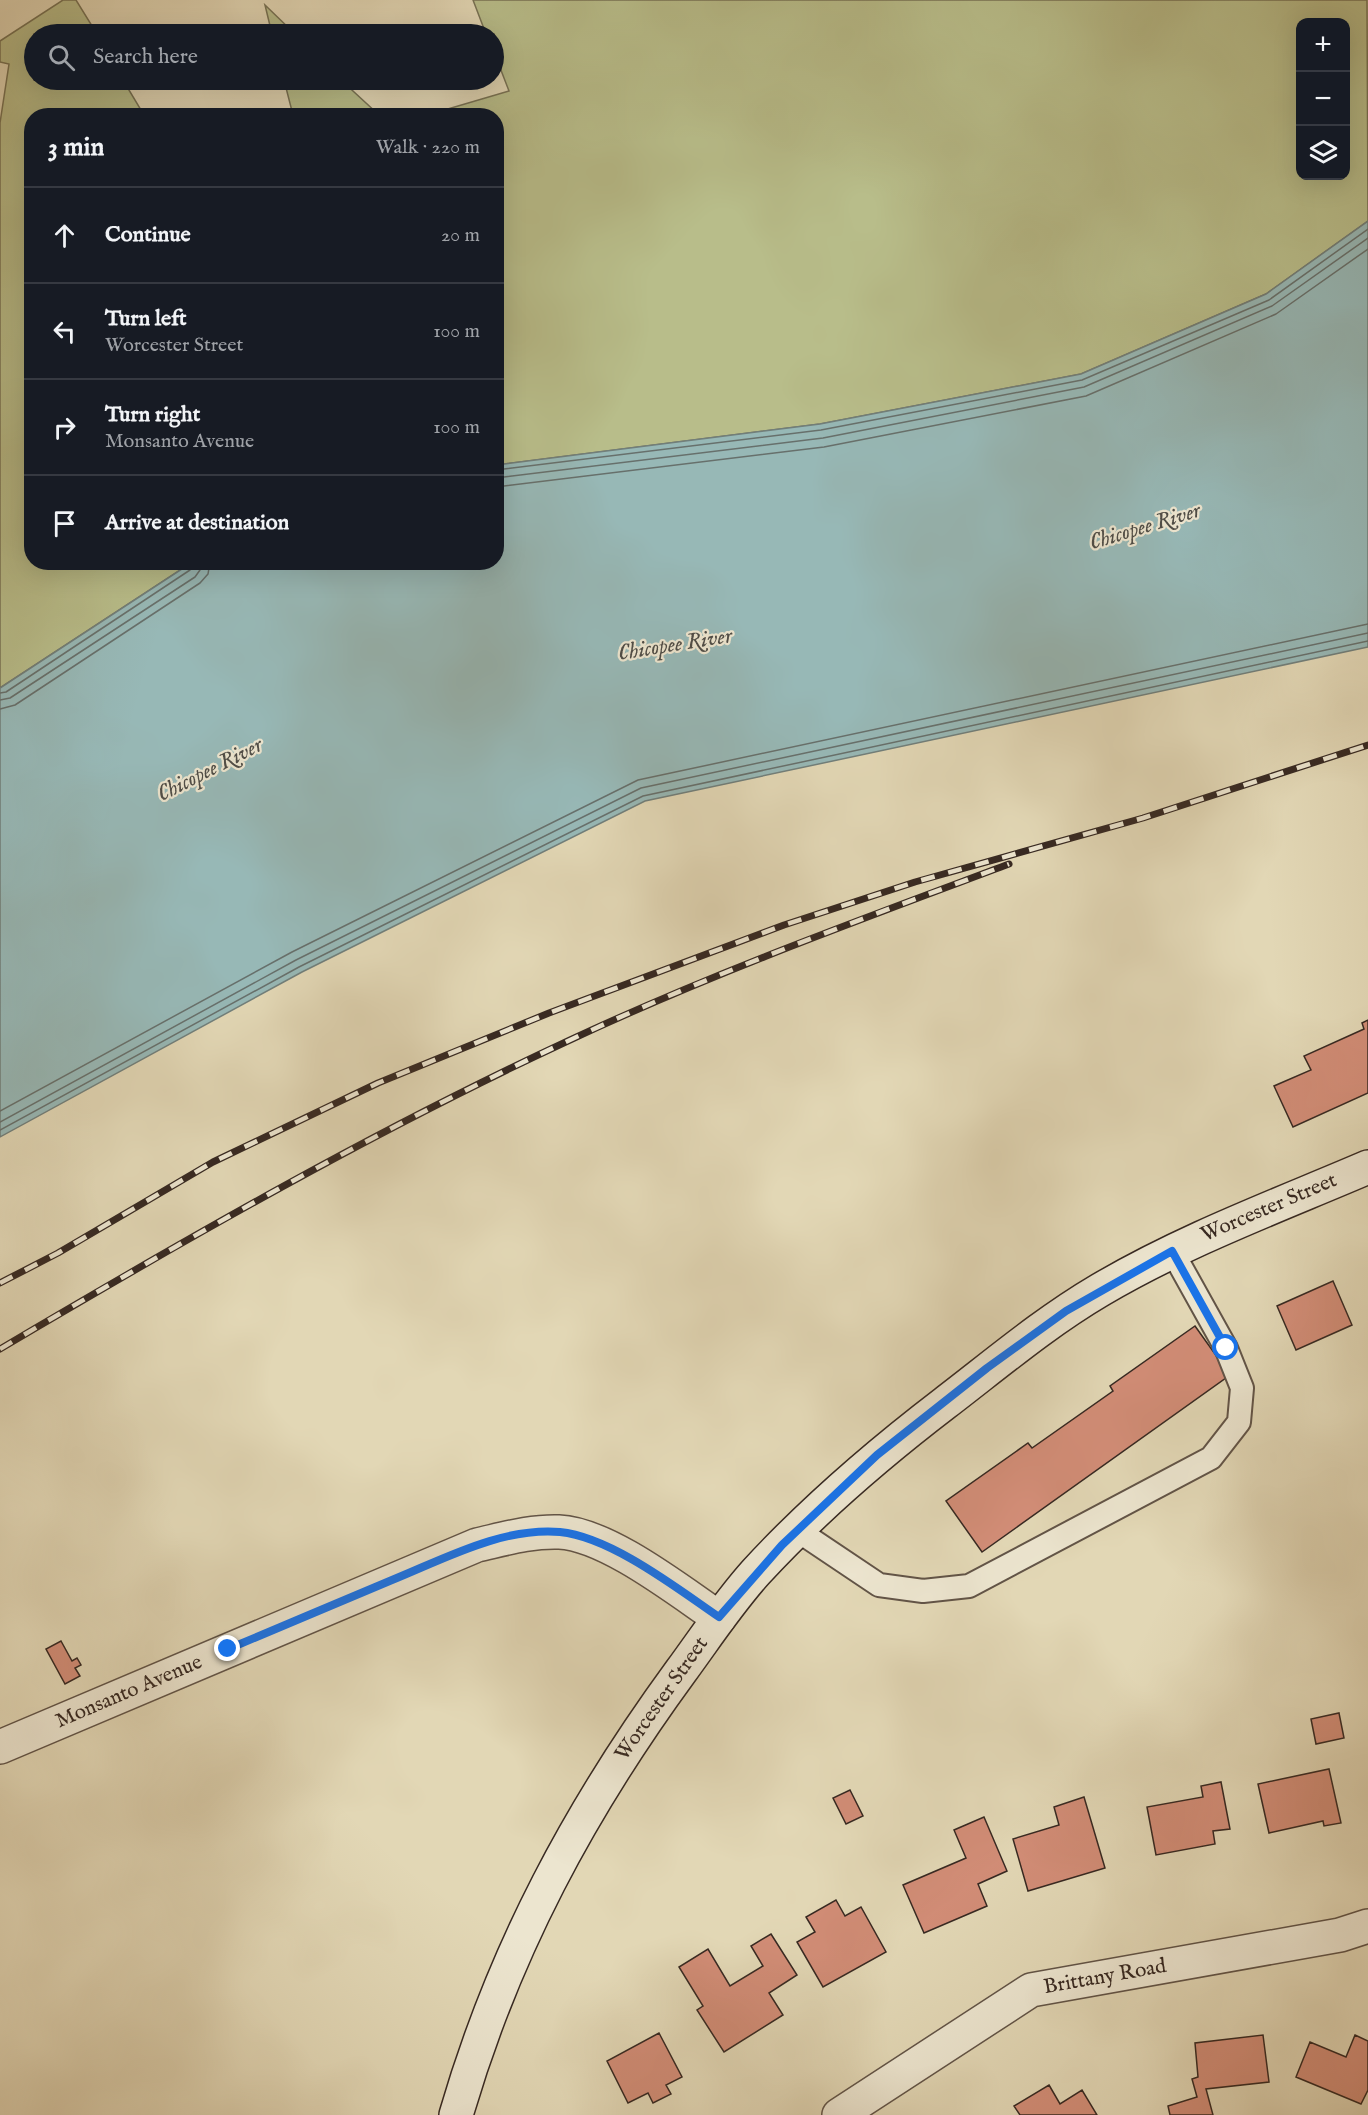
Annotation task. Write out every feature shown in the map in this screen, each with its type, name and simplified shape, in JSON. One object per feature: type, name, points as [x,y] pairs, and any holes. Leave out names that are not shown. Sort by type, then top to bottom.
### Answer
[{"type":"main road","name":"Worcester Street","points":[[456,2115],[488,2013],[561,1854],[612,1771],[719,1617],[754,1574],[877,1455],[1009,1352],[1096,1292],[1172,1251],[1368,1167]]},
{"type":"main road","name":"Monsanto Avenue","points":[[0,1747],[477,1545],[534,1532],[561,1532],[607,1548],[656,1574],[719,1617]]},
{"type":"main road","name":"Brittany Road","points":[[839,2115],[1031,1990],[1359,1935]]},
{"type":"lane","points":[[797,1530],[879,1585],[923,1591],[969,1587],[1211,1458],[1239,1422],[1242,1388],[1226,1348],[1172,1251]]},
{"type":"green space","points":[[63,0],[76,0],[91,24],[26,24]]},
{"type":"green space","points":[[473,0],[1367,0],[1368,221],[1266,294],[1081,374],[820,424],[504,464],[504,108],[451,108],[509,91],[504,78],[504,24],[482,24]]},
{"type":"green space","points":[[265,5],[285,24],[270,24]]},
{"type":"green space","points":[[24,25],[24,90],[129,90],[140,108],[24,108],[24,570],[180,570],[0,688],[0,123],[9,64],[0,62],[0,41]]},
{"type":"green space","points":[[287,90],[352,90],[371,108],[291,108]]},
{"type":"water","name":"Chicopee River","points":[[1368,221],[1368,647],[645,801],[302,972],[0,1137],[0,688],[180,570],[504,570],[504,464],[820,424],[1081,374],[1266,294]]},
{"type":"building","points":[[1368,1020],[1368,1093],[1293,1127],[1274,1086],[1311,1070],[1304,1056],[1364,1029],[1362,1023]]},
{"type":"building","points":[[1333,1281],[1352,1325],[1296,1350],[1277,1306]]},
{"type":"building","points":[[1195,1326],[1230,1375],[982,1552],[946,1501],[1028,1443],[1032,1448],[1113,1391],[1110,1386]]},
{"type":"building","points":[[61,1641],[72,1661],[77,1658],[81,1665],[75,1668],[80,1676],[65,1684],[46,1649]]},
{"type":"building","points":[[1339,1713],[1344,1738],[1316,1744],[1311,1719]]},
{"type":"building","points":[[1329,1769],[1341,1823],[1324,1826],[1323,1821],[1269,1833],[1258,1784]]},
{"type":"building","points":[[1221,1782],[1230,1829],[1213,1831],[1215,1844],[1156,1855],[1147,1807],[1203,1797],[1201,1786]]},
{"type":"building","points":[[850,1790],[863,1816],[846,1824],[833,1798]]},
{"type":"building","points":[[1084,1797],[1105,1868],[1028,1891],[1013,1839],[1059,1825],[1054,1807]]},
{"type":"building","points":[[984,1817],[1007,1871],[978,1884],[987,1906],[924,1933],[903,1885],[966,1858],[954,1830]]},
{"type":"building","points":[[836,1900],[845,1916],[861,1907],[886,1952],[823,1987],[797,1942],[815,1932],[806,1917]]},
{"type":"building","points":[[771,1934],[797,1975],[769,1993],[783,2015],[724,2052],[697,2010],[703,2006],[679,1967],[708,1949],[730,1986],[763,1966],[751,1946]]},
{"type":"building","points":[[659,2033],[682,2077],[666,2085],[671,2094],[653,2103],[648,2093],[628,2103],[607,2061]]},
{"type":"building","points":[[1263,2035],[1269,2082],[1206,2089],[1213,2115],[1170,2115],[1168,2106],[1197,2097],[1192,2079],[1198,2077],[1195,2043]]},
{"type":"building","points":[[1355,2035],[1368,2041],[1368,2090],[1361,2104],[1296,2077],[1310,2042],[1346,2057]]},
{"type":"building","points":[[1049,2085],[1060,2104],[1082,2090],[1097,2115],[1020,2115],[1014,2106]]},
{"type":"railway","points":[[0,1283],[58,1253],[213,1162],[378,1083],[549,1013],[784,925],[915,882],[1143,818],[1368,745]]},
{"type":"railway","points":[[0,1349],[281,1187],[497,1075],[624,1015],[733,969],[1009,864]]},
{"type":"route","points":[[228,1649],[477,1545],[534,1532],[561,1532],[607,1548],[656,1574],[719,1617],[754,1574],[782,1545],[832,1496],[899,1437],[987,1368],[1066,1311],[1172,1251],[1226,1348]]}]
